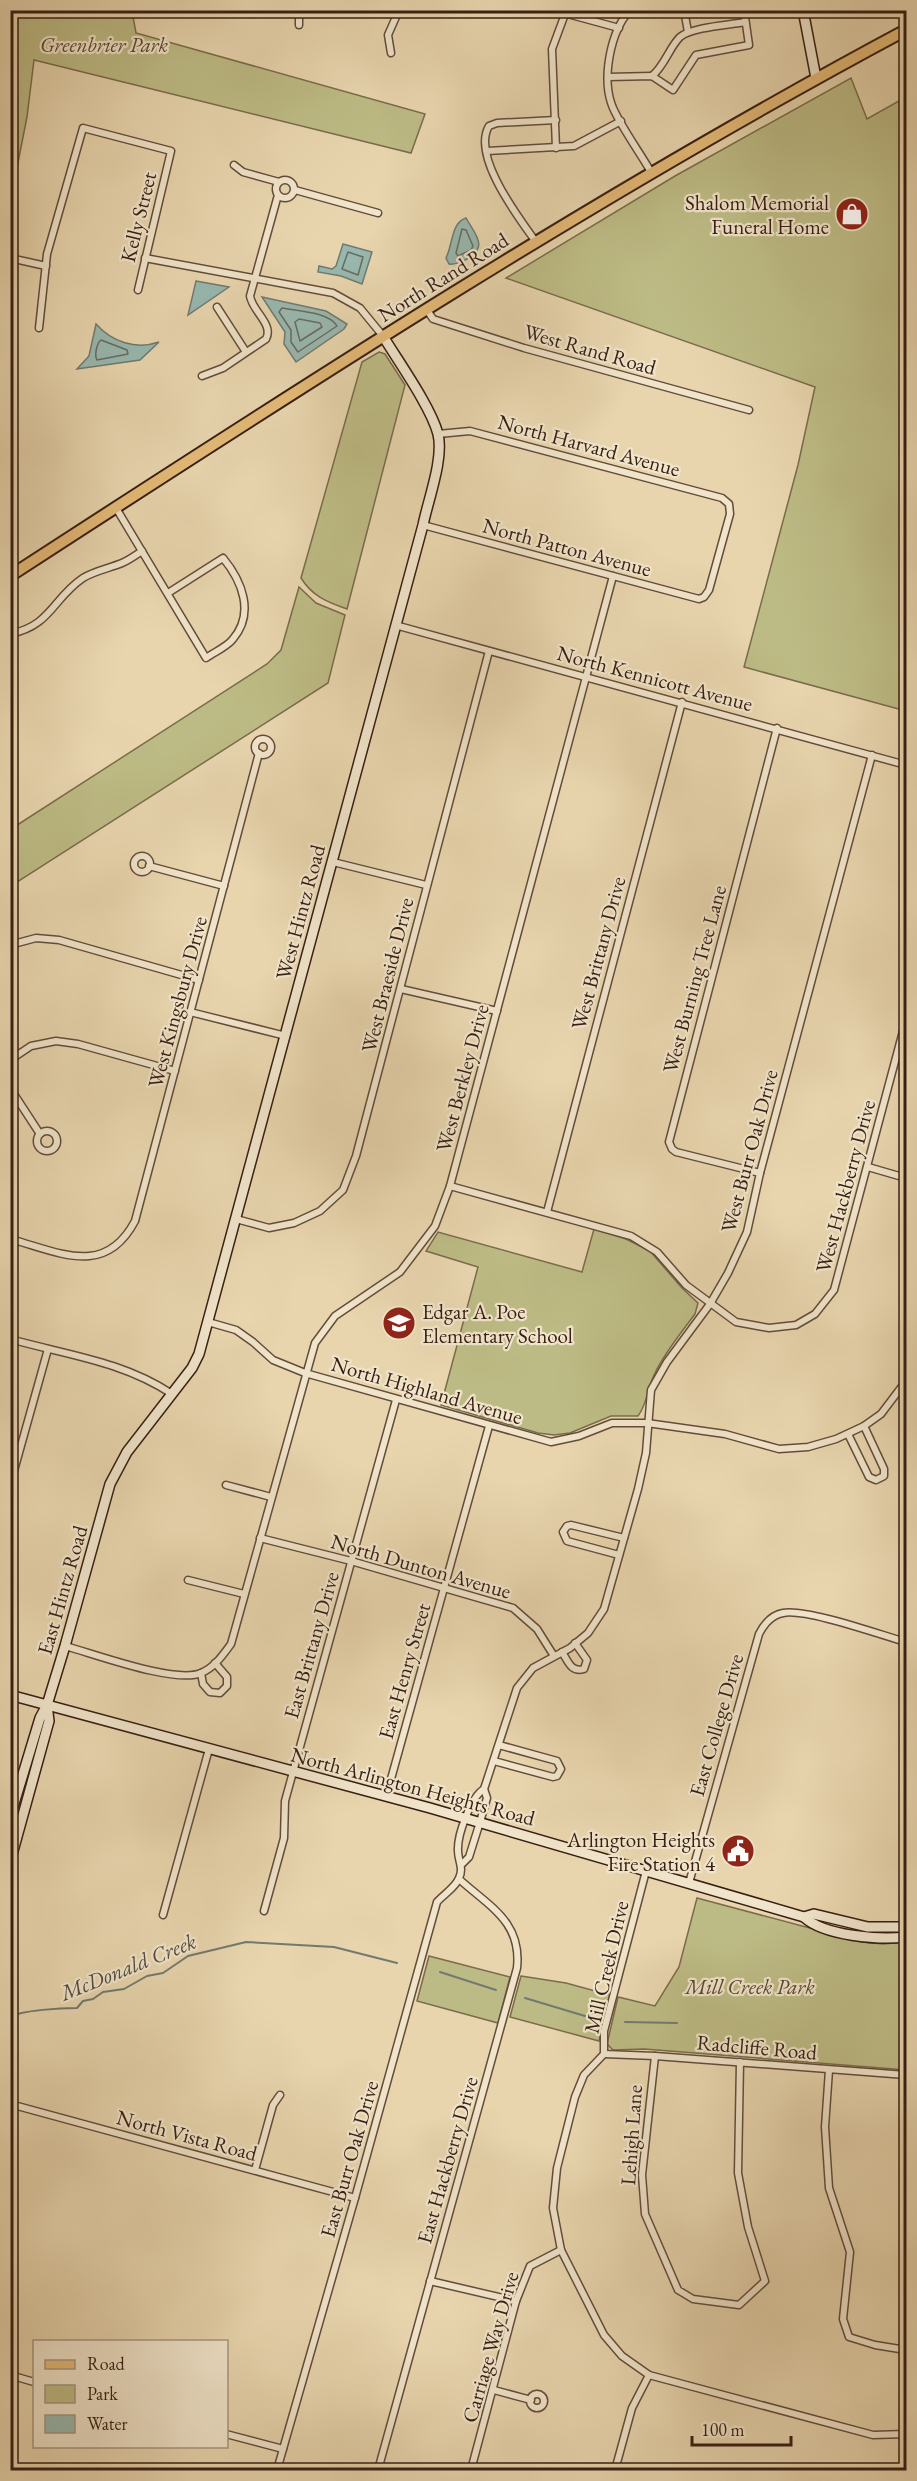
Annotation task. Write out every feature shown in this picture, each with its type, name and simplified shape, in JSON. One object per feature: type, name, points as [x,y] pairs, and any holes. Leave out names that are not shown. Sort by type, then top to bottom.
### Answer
[{"type":"main road","name":"North Rand Road","points":[[10,576],[383,336],[536,242],[651,172],[816,78],[906,30]]},
{"type":"street","points":[[299,10],[299,25]]},
{"type":"street","points":[[391,53],[388,35],[399,10]]},
{"type":"street","points":[[553,10],[619,28]]},
{"type":"street","points":[[630,10],[619,28],[612,48],[607,69],[608,77],[612,106],[651,172]]},
{"type":"street","points":[[684,10],[688,32]]},
{"type":"street","points":[[608,77],[652,76],[673,90],[696,55],[749,45],[744,10]]},
{"type":"street","points":[[803,10],[816,78]]},
{"type":"street","points":[[556,148],[552,49],[565,14]]},
{"type":"street","points":[[652,76],[660,69],[679,38],[688,32],[745,22]]},
{"type":"street","points":[[536,242],[489,168],[486,131],[492,124],[556,120]]},
{"type":"street","points":[[487,151],[556,148],[583,142],[621,121]]},
{"type":"street","name":"Kelly Street","points":[[46,266],[83,128],[171,151],[138,290]]},
{"type":"street","points":[[234,165],[243,172],[279,182],[289,180],[294,184],[295,190],[292,195],[286,198],[278,195]]},
{"type":"street","points":[[202,376],[223,368],[266,339],[268,334],[268,329],[251,303],[250,296],[278,195],[276,187],[279,182]]},
{"type":"street","points":[[295,190],[378,213]]},
{"type":"street","points":[[10,258],[46,266],[39,328]]},
{"type":"street","points":[[145,258],[333,293],[360,308],[383,336]]},
{"type":"street","points":[[217,307],[246,352]]},
{"type":"street","name":"West Rand Road","points":[[427,310],[433,319],[524,348],[749,410]]},
{"type":"street","name":"West Hintz Road","points":[[110,1484],[127,1452],[192,1368],[208,1322],[423,525],[437,463],[438,434],[424,404],[383,336]]},
{"type":"street","name":"North Harvard Avenue","points":[[438,434],[471,431],[722,498],[729,504],[730,514],[709,590],[703,598]]},
{"type":"street","points":[[116,508],[206,658],[233,640],[246,604],[242,588],[223,558],[168,593]]},
{"type":"street","name":"North Patton Avenue","points":[[423,525],[694,599],[703,598]]},
{"type":"street","points":[[10,634],[28,630],[47,616],[68,590],[84,576],[124,562],[142,551]]},
{"type":"street","name":"West Berkley Drive","points":[[215,1663],[231,1644],[315,1343],[335,1316],[400,1272],[435,1226],[450,1186],[613,576]]},
{"type":"street","name":"North Kennicott Avenue","points":[[395,625],[906,765]]},
{"type":"street","name":"West Braeside Drive","points":[[236,1219],[269,1228],[294,1223],[320,1211],[343,1190],[356,1156],[402,989],[426,885],[489,651]]},
{"type":"street","name":"West Brittany Drive","points":[[547,1212],[682,702]]},
{"type":"street","name":"West Burning Tree Lane","points":[[760,1173],[676,1152],[669,1142],[777,728]]},
{"type":"street","name":"West Kingsbury Drive","points":[[10,1239],[75,1256],[99,1255],[111,1250],[126,1238],[135,1221],[259,753]]},
{"type":"street","name":"West Burr Oak Drive","points":[[554,1656],[588,1633],[604,1609],[642,1471],[651,1390],[667,1362],[710,1304],[728,1273],[747,1232],[760,1173],[872,755]]},
{"type":"street","points":[[333,862],[426,885]]},
{"type":"street","points":[[149,866],[224,886]]},
{"type":"street","points":[[10,945],[36,938],[59,940],[199,981]]},
{"type":"street","points":[[402,989],[497,1011]]},
{"type":"street","points":[[190,1012],[286,1036]]},
{"type":"street","name":"West Hackberry Drive","points":[[450,1186],[631,1236],[657,1252],[686,1285],[736,1322],[769,1328],[796,1325],[815,1314],[834,1290],[906,1020]]},
{"type":"street","points":[[10,1060],[31,1046],[56,1041],[78,1044],[175,1071]]},
{"type":"street","points":[[10,1088],[40,1134]]},
{"type":"street","points":[[868,1167],[906,1178]]},
{"type":"street","name":"North Highland Avenue","points":[[208,1322],[236,1330],[253,1341],[273,1360],[305,1373],[551,1442],[579,1436],[612,1423],[647,1423],[725,1434],[779,1449],[808,1447],[848,1434],[864,1426],[881,1414],[906,1381]]},
{"type":"street","points":[[10,1339],[121,1367],[150,1379],[172,1394]]},
{"type":"street","points":[[10,1485],[48,1349]]},
{"type":"street","points":[[351,1561],[396,1400]]},
{"type":"street","name":"East Henry Street","points":[[386,1797],[489,1426]]},
{"type":"street","points":[[848,1434],[869,1477],[879,1479],[884,1476],[884,1469],[864,1426]]},
{"type":"street","name":"East Hintz Road","points":[[10,1816],[39,1718],[47,1706],[110,1484]]},
{"type":"street","points":[[226,1485],[271,1497]]},
{"type":"street","points":[[619,1556],[567,1541],[563,1532],[567,1526],[571,1525],[624,1538]]},
{"type":"street","name":"North Dunton Avenue","points":[[260,1538],[351,1561],[513,1608],[537,1629],[554,1656]]},
{"type":"street","name":"East Brittany Drive","points":[[264,1911],[284,1838],[285,1801],[351,1561]]},
{"type":"street","points":[[188,1580],[244,1594]]},
{"type":"street","name":"East College Drive","points":[[689,1883],[759,1634],[774,1616],[787,1612],[798,1612],[906,1642]]},
{"type":"street","points":[[562,1652],[572,1668],[578,1671],[584,1670],[587,1660],[575,1643]]},
{"type":"street","points":[[65,1646],[176,1677],[201,1673],[215,1663],[227,1677],[227,1686],[220,1693],[210,1692],[203,1684],[201,1673]]},
{"type":"street","points":[[462,1864],[458,1855],[458,1845],[466,1818],[478,1793],[484,1789],[517,1688],[533,1668],[554,1656]]},
{"type":"street","name":"North Arlington Heights Road","points":[[10,1695],[480,1822],[804,1917],[811,1924],[862,1937],[906,1937]]},
{"type":"street","name":"East Hintz Road","points":[[10,1862],[49,1721],[47,1706]]},
{"type":"street","points":[[494,1761],[553,1777],[560,1772],[561,1766],[557,1761],[499,1745]]},
{"type":"street","points":[[163,1914],[209,1749]]},
{"type":"street","points":[[10,1776],[21,1779]]},
{"type":"street","points":[[459,1879],[462,1864],[469,1857],[487,1798],[484,1789]]},
{"type":"street","name":"Mill Creek Drive","points":[[646,1871],[604,2031],[604,2054],[584,2075],[575,2097],[557,2168],[553,2208],[561,2250],[604,2335],[622,2356],[649,2375],[873,2435],[906,2434]]},
{"type":"street","name":"East Burr Oak Drive","points":[[277,2470],[356,2198],[437,1902],[459,1879]]},
{"type":"street","name":"East Hackberry Drive","points":[[378,2470],[519,1956],[518,1946],[510,1926],[459,1879]]},
{"type":"street","name":"North Arlington Heights Road","points":[[804,1917],[814,1914],[868,1927],[906,1927]]},
{"type":"street","name":"Radcliffe Road","points":[[604,2054],[906,2075]]},
{"type":"street","name":"Lehigh Lane","points":[[655,2056],[642,2175],[645,2214],[678,2290],[693,2299],[739,2305],[765,2281],[748,2228],[738,2173],[740,2062]]},
{"type":"street","points":[[829,2070],[825,2127],[829,2188],[850,2252],[843,2319],[849,2337],[874,2345],[906,2350]]},
{"type":"street","points":[[255,2170],[273,2105],[280,2095]]},
{"type":"street","name":"North Vista Road","points":[[10,2104],[356,2198]]},
{"type":"street","name":"Carriage Way Drive","points":[[471,2470],[516,2301],[530,2266],[561,2250]]},
{"type":"street","points":[[430,2281],[516,2301]]},
{"type":"street","points":[[10,2375],[33,2382]]},
{"type":"street","points":[[615,2470],[632,2408],[649,2375]]},
{"type":"street","points":[[494,2390],[531,2400]]},
{"type":"street","points":[[228,2435],[283,2449]]},
{"type":"green space","name":"Greenbrier Park","points":[[18,11],[132,11],[136,33],[425,114],[411,153],[34,60],[27,117],[11,198],[10,18]]},
{"type":"green space","points":[[851,78],[867,119],[906,97],[906,711],[744,667],[798,465],[815,387],[506,278],[675,176]]},
{"type":"green space","points":[[379,352],[385,354],[405,385],[347,609],[321,598],[301,578],[362,362]]},
{"type":"green space","points":[[299,587],[316,603],[345,615],[328,683],[11,886],[11,829],[267,664],[281,650]]},
{"type":"green space","points":[[594,1229],[626,1239],[650,1251],[698,1303],[695,1314],[659,1365],[638,1416],[611,1416],[570,1433],[554,1435],[538,1433],[441,1405],[478,1267],[426,1251],[438,1232],[582,1272]]},
{"type":"green space","name":"Mill Creek Park","points":[[697,1898],[862,1942],[883,1944],[906,1942],[906,2070],[644,2049],[613,2050],[607,2044],[618,1997],[655,2006],[679,1967]]},
{"type":"green space","points":[[429,1956],[510,1977],[498,2023],[417,2001]]},
{"type":"green space","points":[[521,1976],[566,1983],[610,1995],[599,2041],[510,2017]]},
{"type":"water","points":[[466,218],[479,245],[474,254],[465,260],[449,264],[446,258],[455,229]]},
{"type":"water","points":[[343,244],[372,252],[362,284],[341,276],[318,272],[319,266],[332,269],[336,266]]},
{"type":"water","points":[[196,281],[229,287],[188,315]]},
{"type":"water","points":[[262,297],[326,311],[347,324],[344,329],[296,362],[284,344],[285,332]]},
{"type":"water","points":[[96,324],[109,336],[125,343],[142,345],[159,342],[140,360],[77,369],[89,356]]},
{"type":"waterway","name":"McDonald Creek","points":[[10,2017],[33,2011],[77,2008],[83,2001],[93,1999],[103,1992],[124,1989],[147,1976],[163,1973],[188,1956],[246,1942],[334,1947],[397,1963]]},
{"type":"waterway","name":"McDonald Creek","points":[[440,1972],[496,1990]]},
{"type":"waterway","name":"McDonald Creek","points":[[525,1998],[595,2019]]},
{"type":"waterway","name":"McDonald Creek","points":[[625,2022],[677,2023]]},
{"type":"place","name":"Shalom Memorial Funeral Home","points":[[852,214]]},
{"type":"place","name":"Edgar A. Poe Elementary School","points":[[399,1323]]},
{"type":"place","name":"Arlington Heights Fire Station 4","points":[[738,1851]]}]
